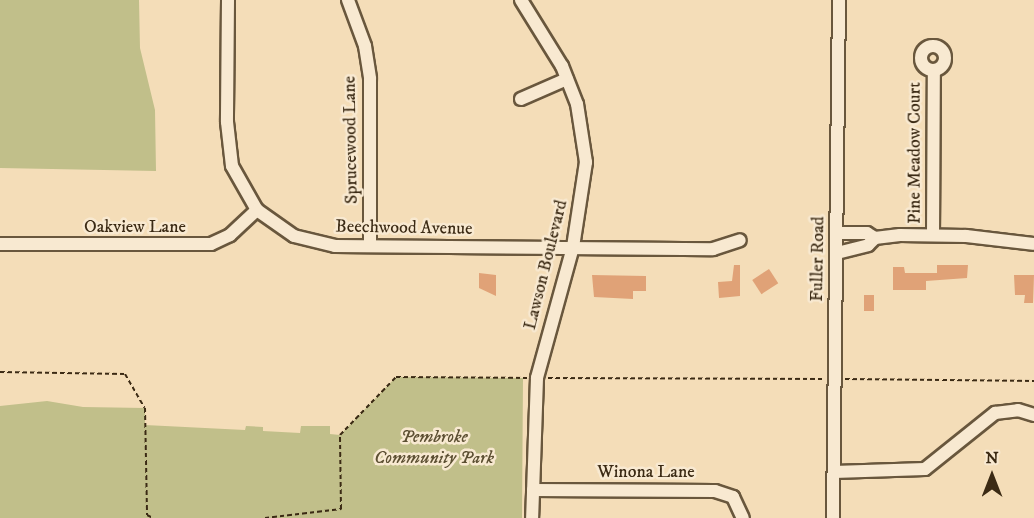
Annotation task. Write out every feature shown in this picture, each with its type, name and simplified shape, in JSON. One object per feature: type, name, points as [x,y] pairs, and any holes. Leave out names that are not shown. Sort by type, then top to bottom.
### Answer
[{"type":"street","name":"Beechwood Avenue","points":[[228,0],[228,146],[240,183],[257,210],[294,236],[335,246],[713,249],[740,240]]},
{"type":"street","name":"Sprucewood Lane","points":[[348,0],[365,46],[370,79],[370,246]]},
{"type":"street","name":"Lawson Boulevard","points":[[521,0],[567,79],[582,124],[586,162],[573,247],[537,378],[532,518]]},
{"type":"street","name":"Fuller Road","points":[[833,518],[839,0]]},
{"type":"street","name":"Pine Meadow Court","points":[[933,235],[934,71]]},
{"type":"street","points":[[521,99],[567,79]]},
{"type":"street","name":"Oakview Lane","points":[[0,244],[211,244],[230,235],[257,210]]},
{"type":"street","points":[[837,233],[867,233],[875,238],[933,235],[1034,244]]},
{"type":"street","points":[[837,253],[868,245],[875,238]]},
{"type":"street","points":[[834,472],[925,469],[995,413],[1007,410],[1034,415]]},
{"type":"street","name":"Winona Lane","points":[[533,490],[715,491],[733,497],[743,518]]},
{"type":"path","points":[[0,372],[125,374],[145,408],[147,515],[153,518]]},
{"type":"path","points":[[265,518],[341,509],[340,435],[396,377],[1034,381]]},
{"type":"green space","points":[[0,0],[139,0],[140,48],[155,110],[156,171],[0,168]]},
{"type":"green space","name":"Pembroke Community Park","points":[[396,377],[523,378],[522,518],[0,518],[0,406],[47,401],[83,407],[145,408],[145,425],[245,430],[246,426],[263,427],[263,431],[300,433],[301,426],[330,426],[330,434],[340,435]]},
{"type":"building","points":[[734,265],[740,265],[740,296],[719,298],[718,282],[732,281]]},
{"type":"building","points":[[937,265],[968,265],[967,278],[926,281],[926,290],[893,290],[893,267],[904,267],[905,273],[937,273]]},
{"type":"building","points":[[769,269],[778,283],[761,294],[752,280]]},
{"type":"building","points":[[479,273],[496,275],[496,296],[479,288]]},
{"type":"building","points":[[592,275],[646,276],[646,291],[633,291],[633,299],[594,297]]},
{"type":"building","points":[[1014,275],[1034,275],[1033,303],[1024,303],[1025,295],[1015,295]]},
{"type":"building","points":[[864,295],[874,295],[874,311],[864,311]]}]
